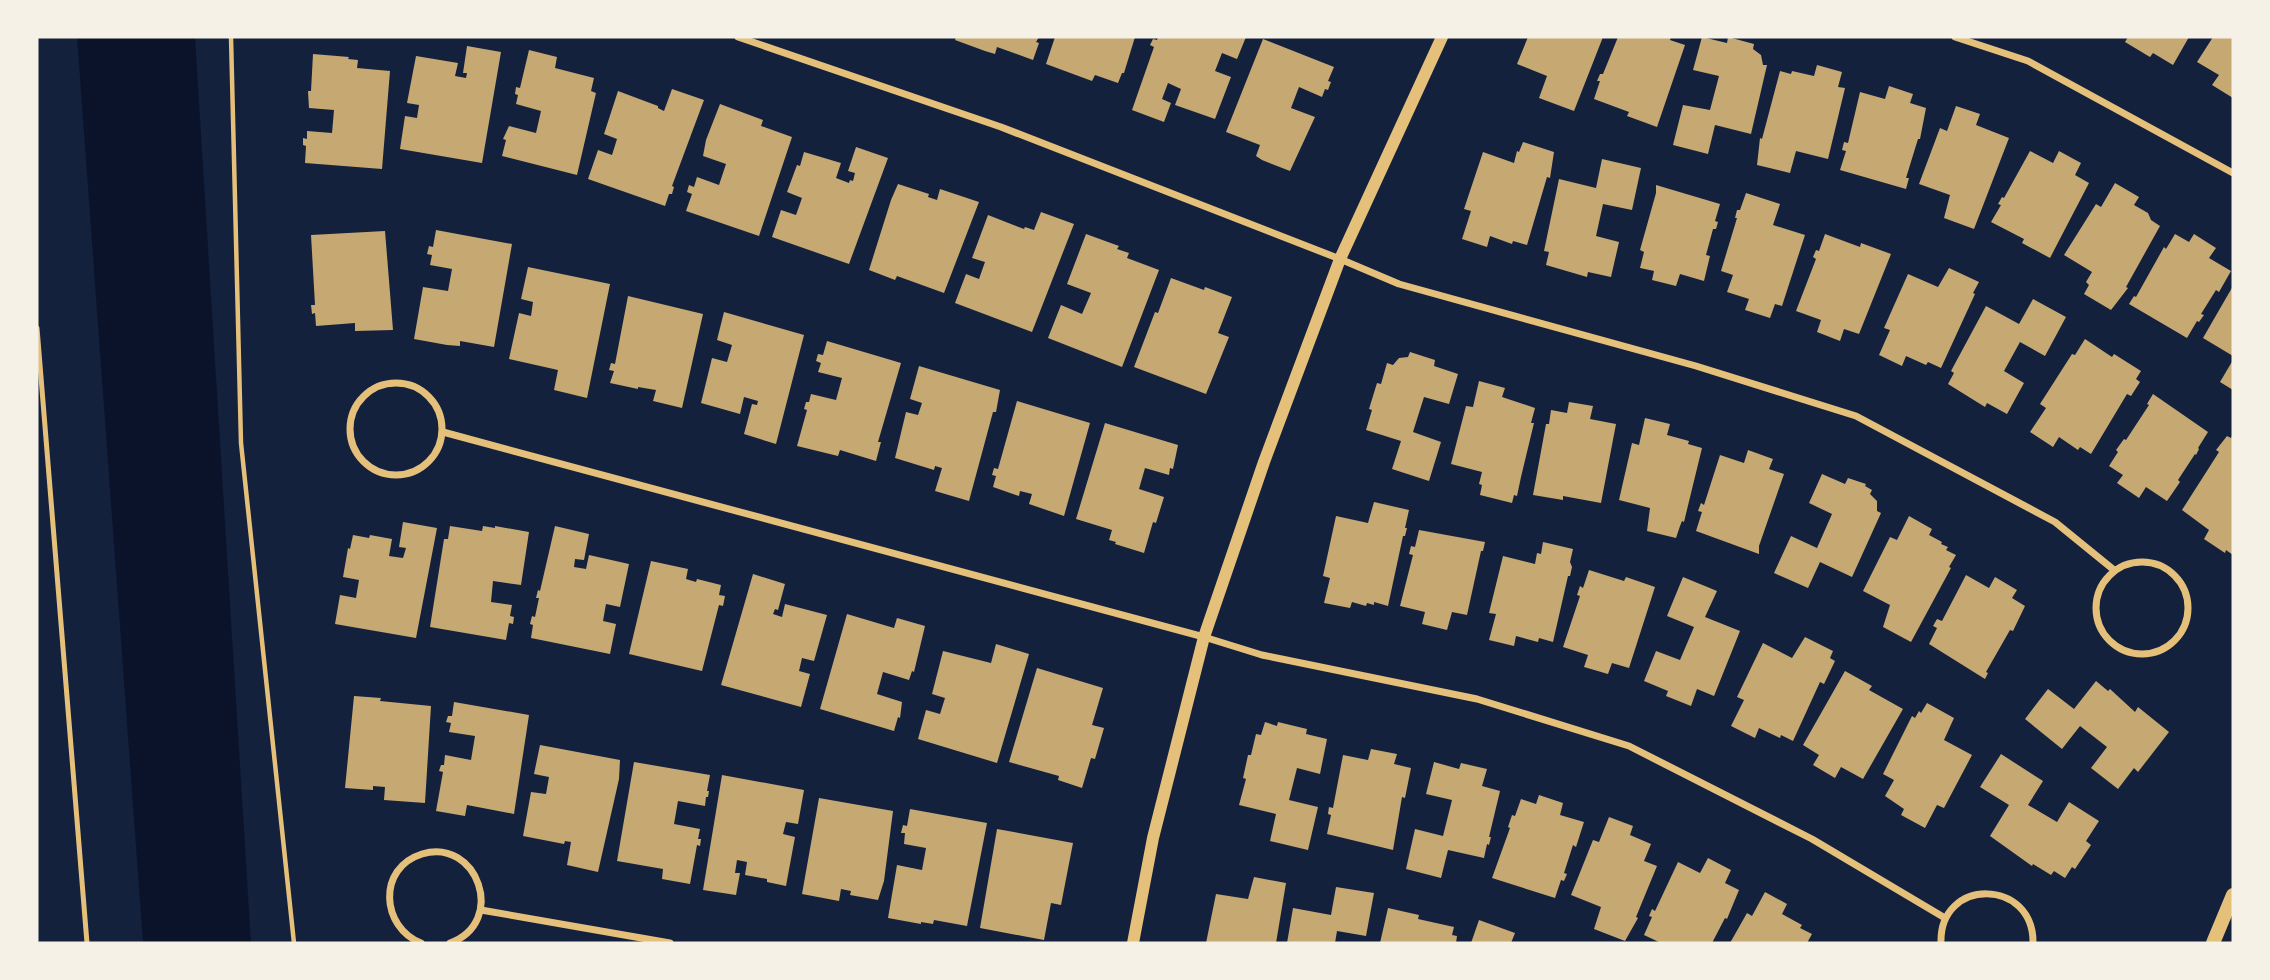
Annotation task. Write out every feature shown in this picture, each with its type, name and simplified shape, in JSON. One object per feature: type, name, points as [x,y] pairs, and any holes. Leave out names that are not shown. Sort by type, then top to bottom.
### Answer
[{"type":"main road","points":[[2213,943],[2233,895]]},
{"type":"street","points":[[738,37],[1001,127],[1339,258],[1399,284],[1696,366],[1856,416],[2054,522],[2114,570]]},
{"type":"street","points":[[1133,943],[1153,838],[1205,637],[1264,462],[1339,258],[1442,37]]},
{"type":"street","points":[[1955,37],[2028,61],[2233,173]]},
{"type":"street","points":[[399,383],[422,390],[438,409],[443,432],[435,455],[417,471],[393,476],[370,468],[354,450],[349,426],[357,403],[376,387],[399,383]]},
{"type":"street","points":[[443,432],[1205,637],[1262,655],[1477,699],[1629,746],[1812,839],[1945,918]]},
{"type":"street","points":[[2144,561],[2160,565],[2174,574],[2184,587],[2188,619],[2181,634],[2170,645],[2157,653],[2128,653],[2104,636],[2098,622],[2096,601],[2104,580],[2114,570],[2129,563],[2144,561]]},
{"type":"street","points":[[421,943],[400,930],[392,917],[389,888],[396,873],[407,862],[422,854],[438,852],[467,865],[477,878],[482,893],[481,910],[475,924],[466,934],[450,943]]},
{"type":"street","points":[[1941,943],[1940,933],[1945,918],[1954,906],[1966,898],[1980,894],[1995,894],[2009,899],[2020,908],[2029,920],[2033,943]]},
{"type":"street","points":[[481,910],[670,943]]},
{"type":"lane","points":[[37,328],[87,943]]},
{"type":"path","points":[[231,37],[241,443],[294,943]]},
{"type":"water","points":[[77,37],[195,37],[251,943],[143,943]]},
{"type":"building","points":[[956,37],[1039,37],[1036,42],[1039,43],[1033,60],[997,47],[995,54],[955,40]]},
{"type":"building","points":[[1055,37],[1135,37],[1124,73],[1118,83],[1095,75],[1092,81],[1046,64]]},
{"type":"building","points":[[1158,37],[1246,37],[1237,59],[1222,53],[1215,71],[1231,77],[1215,119],[1175,105],[1181,89],[1168,83],[1162,99],[1171,103],[1164,122],[1132,110],[1154,47],[1150,45],[1153,39],[1157,40]]},
{"type":"building","points":[[1528,37],[1603,37],[1574,111],[1539,98],[1547,76],[1517,64]]},
{"type":"building","points":[[1618,37],[1671,37],[1670,40],[1685,45],[1657,127],[1627,116],[1629,112],[1594,99],[1600,81],[1597,81],[1600,74],[1603,74]]},
{"type":"building","points":[[1702,37],[1727,43],[1728,37],[1754,44],[1753,49],[1761,55],[1763,65],[1767,65],[1751,134],[1715,125],[1708,154],[1673,145],[1683,105],[1710,110],[1719,76],[1693,70]]},
{"type":"building","points":[[2128,37],[2189,37],[2173,65],[2153,53],[2150,57],[2125,42]]},
{"type":"building","points":[[2213,37],[2233,37],[2233,98],[2212,85],[2219,75],[2197,62]]},
{"type":"building","points":[[1263,39],[1334,67],[1328,81],[1331,82],[1328,90],[1325,89],[1322,97],[1299,87],[1291,108],[1315,117],[1290,171],[1256,156],[1260,145],[1226,132]]},
{"type":"building","points":[[467,46],[501,52],[482,163],[400,149],[405,116],[417,118],[419,105],[407,103],[416,56],[458,63],[455,76],[466,78],[467,73],[463,73]]},
{"type":"building","points":[[529,50],[557,57],[555,68],[594,78],[591,91],[596,93],[577,175],[502,156],[506,140],[503,139],[509,126],[536,133],[541,111],[516,104],[518,95],[515,94],[516,87],[520,88]]},
{"type":"building","points":[[313,54],[349,57],[348,59],[358,60],[357,68],[390,71],[382,169],[305,163],[306,146],[303,145],[303,138],[307,139],[307,131],[332,133],[334,110],[309,108],[308,91],[311,91]]},
{"type":"building","points":[[1817,65],[1842,72],[1838,87],[1845,88],[1828,159],[1796,151],[1790,173],[1757,165],[1760,138],[1762,139],[1780,71],[1814,76]]},
{"type":"building","points":[[1889,86],[1913,94],[1910,103],[1926,108],[1920,139],[1906,178],[1909,178],[1906,189],[1840,170],[1846,151],[1842,150],[1844,142],[1848,143],[1860,92],[1885,99]]},
{"type":"building","points":[[672,89],[704,100],[672,186],[672,194],[669,194],[665,206],[588,179],[598,150],[612,155],[617,139],[604,134],[618,91],[658,106],[664,111]]},
{"type":"building","points":[[720,104],[763,120],[761,126],[792,137],[759,236],[686,211],[692,194],[687,192],[689,185],[694,187],[697,177],[719,185],[726,164],[703,156],[706,140]]},
{"type":"building","points":[[1956,106],[1980,114],[1976,125],[2009,138],[1974,229],[1944,218],[1950,195],[1919,184],[1940,128],[1947,131]]},
{"type":"building","points":[[1523,142],[1554,152],[1550,178],[1547,177],[1527,245],[1513,241],[1512,244],[1490,236],[1487,247],[1462,239],[1471,211],[1464,209],[1483,152],[1514,163]]},
{"type":"building","points":[[856,147],[888,158],[849,264],[772,237],[781,210],[796,215],[802,198],[787,192],[804,152],[841,163],[836,178],[849,183],[850,180],[853,181],[855,173],[848,171]]},
{"type":"building","points":[[2030,151],[2053,163],[2059,151],[2081,163],[2075,175],[2089,183],[2050,258],[2022,243],[2024,239],[1991,222],[2001,205],[1998,204]]},
{"type":"building","points":[[1602,159],[1641,168],[1632,210],[1603,204],[1596,236],[1619,242],[1611,277],[1588,272],[1587,277],[1546,265],[1549,252],[1544,251],[1559,179],[1596,188]]},
{"type":"building","points":[[2115,183],[2139,197],[2134,205],[2148,213],[2151,220],[2160,226],[2126,287],[2128,288],[2111,310],[2084,294],[2089,285],[2086,282],[2092,272],[2064,255],[2096,204],[2101,207]]},
{"type":"building","points":[[898,184],[929,194],[928,197],[937,200],[940,189],[979,202],[944,293],[897,276],[895,280],[869,270]]},
{"type":"building","points":[[1656,185],[1720,204],[1715,221],[1718,222],[1716,229],[1713,229],[1706,255],[1710,256],[1704,281],[1680,274],[1676,286],[1652,280],[1654,271],[1640,268],[1644,252],[1640,250]]},
{"type":"building","points":[[1746,193],[1780,204],[1773,225],[1805,235],[1782,306],[1775,304],[1770,318],[1745,310],[1749,299],[1727,292],[1733,275],[1721,271],[1737,210],[1740,210]]},
{"type":"building","points":[[1041,212],[1074,224],[1032,332],[955,303],[966,274],[979,279],[985,262],[972,258],[988,215],[1024,229],[1034,230]]},
{"type":"building","points":[[436,230],[512,244],[494,347],[460,341],[460,346],[447,345],[414,339],[423,287],[448,291],[452,269],[430,265],[432,255],[427,254],[429,246],[433,247]]},
{"type":"building","points":[[385,231],[393,330],[355,331],[355,323],[316,326],[311,305],[315,305],[311,235]]},
{"type":"building","points":[[1086,234],[1119,246],[1117,249],[1129,253],[1127,258],[1159,270],[1122,367],[1048,338],[1061,305],[1082,314],[1091,293],[1067,284]]},
{"type":"building","points":[[1825,234],[1860,247],[1861,243],[1891,254],[1859,334],[1844,329],[1840,341],[1817,332],[1821,320],[1796,311],[1816,259],[1813,257],[1816,250],[1819,251]]},
{"type":"building","points":[[2175,234],[2189,242],[2194,234],[2216,248],[2209,258],[2231,271],[2219,292],[2216,290],[2201,314],[2204,315],[2187,338],[2129,304]]},
{"type":"building","points":[[528,267],[610,284],[587,398],[554,390],[558,370],[509,359],[519,313],[531,316],[533,302],[521,299]]},
{"type":"building","points":[[1949,268],[1979,282],[1941,368],[1906,356],[1902,366],[1879,355],[1890,330],[1884,328],[1908,274],[1938,287]]},
{"type":"building","points":[[1171,278],[1232,297],[1218,333],[1229,337],[1206,394],[1134,367]]},
{"type":"building","points":[[2233,286],[2233,356],[2203,338]]},
{"type":"building","points":[[628,296],[703,314],[682,408],[653,401],[656,390],[610,383],[614,371],[609,370],[611,363],[615,364]]},
{"type":"building","points":[[2033,299],[2066,317],[2045,356],[2020,342],[2004,371],[2024,383],[2007,414],[1987,403],[1985,407],[1948,384],[1954,373],[1951,371],[1986,306],[2019,324]]},
{"type":"building","points":[[724,312],[804,335],[776,444],[744,434],[752,404],[757,405],[758,401],[744,397],[740,414],[701,403],[712,358],[727,362],[732,345],[717,340]]},
{"type":"building","points":[[2085,339],[2112,357],[2114,354],[2141,371],[2136,379],[2140,382],[2131,396],[2127,394],[2091,454],[2080,447],[2078,450],[2059,437],[2053,447],[2030,432],[2046,408],[2040,404],[2072,354],[2075,355]]},
{"type":"building","points":[[827,341],[901,363],[878,442],[881,442],[876,461],[840,450],[838,456],[797,446],[807,410],[804,409],[811,394],[836,400],[842,378],[818,372],[821,363],[816,361],[818,354],[823,355]]},
{"type":"building","points":[[1410,352],[1435,360],[1434,366],[1458,374],[1449,404],[1424,397],[1413,432],[1441,442],[1429,481],[1392,469],[1401,441],[1366,430],[1377,383],[1381,384],[1387,363],[1393,365],[1399,358],[1408,357]]},
{"type":"building","points":[[2233,360],[2233,390],[2220,382]]},
{"type":"building","points":[[919,366],[1000,390],[969,501],[935,491],[942,468],[935,466],[934,470],[895,458],[906,412],[918,415],[922,403],[910,399]]},
{"type":"building","points":[[1479,381],[1505,388],[1502,397],[1535,408],[1517,496],[1514,495],[1512,503],[1480,495],[1482,472],[1451,464],[1466,406],[1473,407]]},
{"type":"building","points":[[2153,394],[2208,432],[2167,501],[2146,487],[2139,498],[2117,483],[2123,475],[2109,466],[2118,452],[2116,450],[2124,439],[2126,440],[2149,405],[2147,404]]},
{"type":"building","points":[[1017,401],[1090,423],[1064,516],[1029,504],[1032,494],[1020,491],[1019,496],[993,487],[996,476],[992,475],[994,468],[998,469]]},
{"type":"building","points":[[1569,402],[1593,406],[1590,419],[1616,424],[1601,503],[1563,496],[1563,500],[1533,495],[1551,410],[1567,413]]},
{"type":"building","points":[[1645,418],[1670,424],[1667,435],[1702,448],[1684,522],[1682,521],[1676,538],[1647,531],[1650,508],[1619,500],[1632,443],[1639,445]]},
{"type":"building","points":[[1105,423],[1178,445],[1173,469],[1170,468],[1169,475],[1145,468],[1139,489],[1164,497],[1144,553],[1109,540],[1112,530],[1076,519]]},
{"type":"building","points":[[2233,434],[2233,555],[2226,550],[2225,553],[2204,539],[2209,530],[2182,510],[2219,452],[2216,450],[2227,436],[2231,438]]},
{"type":"building","points":[[1748,450],[1773,459],[1769,469],[1784,474],[1759,546],[1759,554],[1696,531],[1702,512],[1698,511],[1701,503],[1704,505],[1720,455],[1744,463]]},
{"type":"building","points":[[1822,474],[1845,484],[1848,478],[1866,484],[1877,501],[1877,511],[1881,513],[1852,577],[1820,562],[1808,588],[1774,573],[1791,536],[1817,548],[1832,514],[1809,503]]},
{"type":"building","points":[[1374,502],[1409,510],[1388,606],[1374,602],[1374,605],[1367,603],[1366,606],[1352,602],[1350,608],[1324,603],[1330,578],[1323,576],[1336,516],[1368,523]]},
{"type":"building","points":[[1909,516],[1932,529],[1929,535],[1942,542],[1941,544],[1948,547],[1946,550],[1956,555],[1911,642],[1883,627],[1890,605],[1863,591],[1890,537],[1897,540]]},
{"type":"building","points":[[403,522],[437,528],[416,638],[335,624],[340,595],[356,598],[359,580],[343,577],[353,535],[392,539],[389,556],[403,558],[406,548],[399,547]]},
{"type":"building","points":[[450,526],[482,531],[483,526],[495,526],[529,532],[521,585],[493,581],[491,602],[512,605],[510,616],[514,617],[513,624],[509,623],[506,640],[430,627],[444,539],[448,539]]},
{"type":"building","points":[[555,526],[589,534],[584,560],[575,559],[574,567],[586,569],[589,555],[629,564],[620,607],[606,604],[603,621],[616,624],[610,654],[531,638],[533,625],[530,624],[532,616],[535,617],[539,598],[536,598]]},
{"type":"building","points":[[1419,530],[1485,542],[1467,615],[1452,612],[1447,630],[1422,624],[1425,612],[1400,606],[1413,555],[1409,554],[1411,546],[1415,547]]},
{"type":"building","points":[[1543,542],[1573,549],[1570,562],[1572,567],[1553,642],[1539,638],[1538,642],[1516,636],[1514,646],[1489,640],[1496,614],[1489,613],[1503,556],[1535,564],[1537,553],[1541,554]]},
{"type":"building","points":[[651,561],[688,569],[686,579],[721,585],[719,595],[725,596],[723,606],[719,605],[702,671],[629,654]]},
{"type":"building","points":[[1589,570],[1624,581],[1626,577],[1655,587],[1629,668],[1612,663],[1608,674],[1584,667],[1588,655],[1563,647],[1580,596],[1577,595],[1580,586],[1583,588]]},
{"type":"building","points":[[753,574],[785,584],[778,610],[775,609],[773,614],[782,617],[785,604],[827,615],[814,661],[802,658],[799,671],[810,674],[801,707],[721,685]]},
{"type":"building","points":[[1966,575],[1989,588],[1995,577],[2017,590],[2012,598],[2025,606],[2013,631],[2010,630],[1986,672],[1988,673],[1985,679],[1929,644],[1937,628],[1933,626],[1937,619],[1942,621]]},
{"type":"building","points":[[1683,577],[1717,591],[1705,617],[1740,631],[1714,696],[1697,689],[1691,706],[1666,696],[1668,691],[1644,681],[1656,651],[1680,660],[1694,627],[1667,616]]},
{"type":"building","points":[[847,614],[894,628],[897,618],[925,626],[914,672],[912,671],[909,680],[883,672],[877,694],[902,702],[900,718],[898,717],[894,731],[820,709]]},
{"type":"building","points":[[1805,637],[1833,651],[1830,658],[1835,661],[1824,684],[1820,682],[1793,741],[1759,728],[1755,738],[1731,726],[1744,700],[1737,697],[1763,643],[1792,658]]},
{"type":"building","points":[[996,644],[1029,654],[997,763],[918,739],[926,710],[940,714],[945,698],[932,694],[943,651],[991,663]]},
{"type":"building","points":[[1037,668],[1103,688],[1092,725],[1104,728],[1095,759],[1091,758],[1082,788],[1058,780],[1059,776],[1009,762]]},
{"type":"building","points":[[1845,671],[1872,686],[1869,690],[1903,709],[1863,779],[1841,767],[1835,778],[1813,765],[1819,755],[1803,745]]},
{"type":"building","points":[[2096,681],[2108,691],[2110,689],[2135,712],[2138,707],[2169,732],[2138,772],[2134,768],[2118,789],[2091,768],[2107,747],[2080,726],[2062,749],[2025,719],[2048,689],[2074,709]]},
{"type":"building","points":[[354,696],[431,706],[425,803],[384,800],[385,787],[373,786],[373,790],[345,788]]},
{"type":"building","points":[[454,702],[529,715],[514,814],[467,805],[465,816],[436,811],[443,772],[439,771],[441,765],[444,765],[445,755],[471,760],[475,736],[449,732],[451,723],[446,722],[448,716],[452,716]]},
{"type":"building","points":[[1927,703],[1954,718],[1944,740],[1972,755],[1944,808],[1937,805],[1925,828],[1901,815],[1904,809],[1885,796],[1894,780],[1883,774],[1912,716],[1915,718],[1919,711],[1921,713]]},
{"type":"building","points":[[1265,722],[1277,726],[1278,722],[1307,729],[1306,734],[1327,739],[1320,774],[1297,768],[1289,800],[1318,807],[1308,850],[1270,841],[1276,814],[1239,805],[1246,779],[1243,778],[1248,755],[1251,755],[1256,734],[1261,735]]},
{"type":"building","points":[[540,745],[620,760],[619,779],[598,872],[567,865],[571,842],[565,841],[564,844],[523,836],[531,792],[546,794],[549,777],[534,774]]},
{"type":"building","points":[[1371,749],[1397,754],[1394,764],[1411,768],[1405,798],[1402,797],[1393,850],[1327,834],[1331,815],[1328,814],[1329,807],[1333,808],[1343,755],[1368,760]]},
{"type":"building","points":[[2001,754],[2043,781],[2028,805],[2057,822],[2069,802],[2099,821],[2086,841],[2091,845],[2075,869],[2072,867],[2065,878],[2054,871],[2051,875],[2033,864],[2032,866],[1990,836],[2009,805],[1980,787]]},
{"type":"building","points":[[634,762],[710,775],[705,806],[678,801],[674,824],[700,829],[700,846],[697,845],[690,884],[662,879],[663,869],[617,861]]},
{"type":"building","points":[[1434,762],[1459,769],[1461,763],[1487,769],[1482,786],[1500,791],[1484,858],[1448,850],[1441,878],[1406,869],[1415,829],[1443,836],[1452,800],[1426,794]]},
{"type":"building","points":[[722,775],[804,790],[798,824],[786,822],[783,834],[795,837],[786,886],[745,875],[747,862],[737,860],[735,873],[740,873],[736,895],[703,890]]},
{"type":"building","points":[[1539,795],[1563,803],[1560,815],[1584,822],[1576,847],[1573,845],[1564,873],[1567,874],[1564,881],[1561,880],[1555,898],[1492,878],[1512,815],[1515,816],[1521,799],[1536,804]]},
{"type":"building","points":[[819,798],[893,811],[884,881],[878,900],[850,895],[851,891],[841,889],[839,901],[802,894]]},
{"type":"building","points":[[910,809],[987,823],[967,926],[934,920],[933,924],[921,924],[888,918],[897,865],[922,870],[926,848],[904,844],[905,833],[901,833],[903,825],[907,826]]},
{"type":"building","points":[[1609,817],[1633,826],[1630,835],[1651,844],[1644,861],[1657,866],[1636,917],[1638,918],[1625,941],[1594,929],[1601,907],[1571,895],[1593,840],[1599,842]]},
{"type":"building","points":[[997,829],[1073,843],[1061,905],[1051,903],[1044,940],[980,928]]},
{"type":"building","points":[[1708,858],[1731,870],[1725,883],[1739,890],[1727,919],[1725,918],[1712,943],[1661,943],[1644,935],[1652,917],[1649,916],[1652,909],[1655,911],[1678,862],[1700,873]]},
{"type":"building","points":[[1254,877],[1286,883],[1276,943],[1206,943],[1216,894],[1248,899]]},
{"type":"building","points":[[1336,887],[1374,893],[1366,936],[1337,931],[1335,943],[1287,943],[1293,908],[1331,915]]},
{"type":"building","points":[[1765,892],[1787,904],[1782,914],[1812,934],[1807,943],[1730,943],[1747,913],[1752,916]]},
{"type":"building","points":[[1388,908],[1419,915],[1418,919],[1454,927],[1452,935],[1457,936],[1456,943],[1380,943]]},
{"type":"building","points":[[1479,920],[1515,933],[1511,943],[1471,943]]}]
